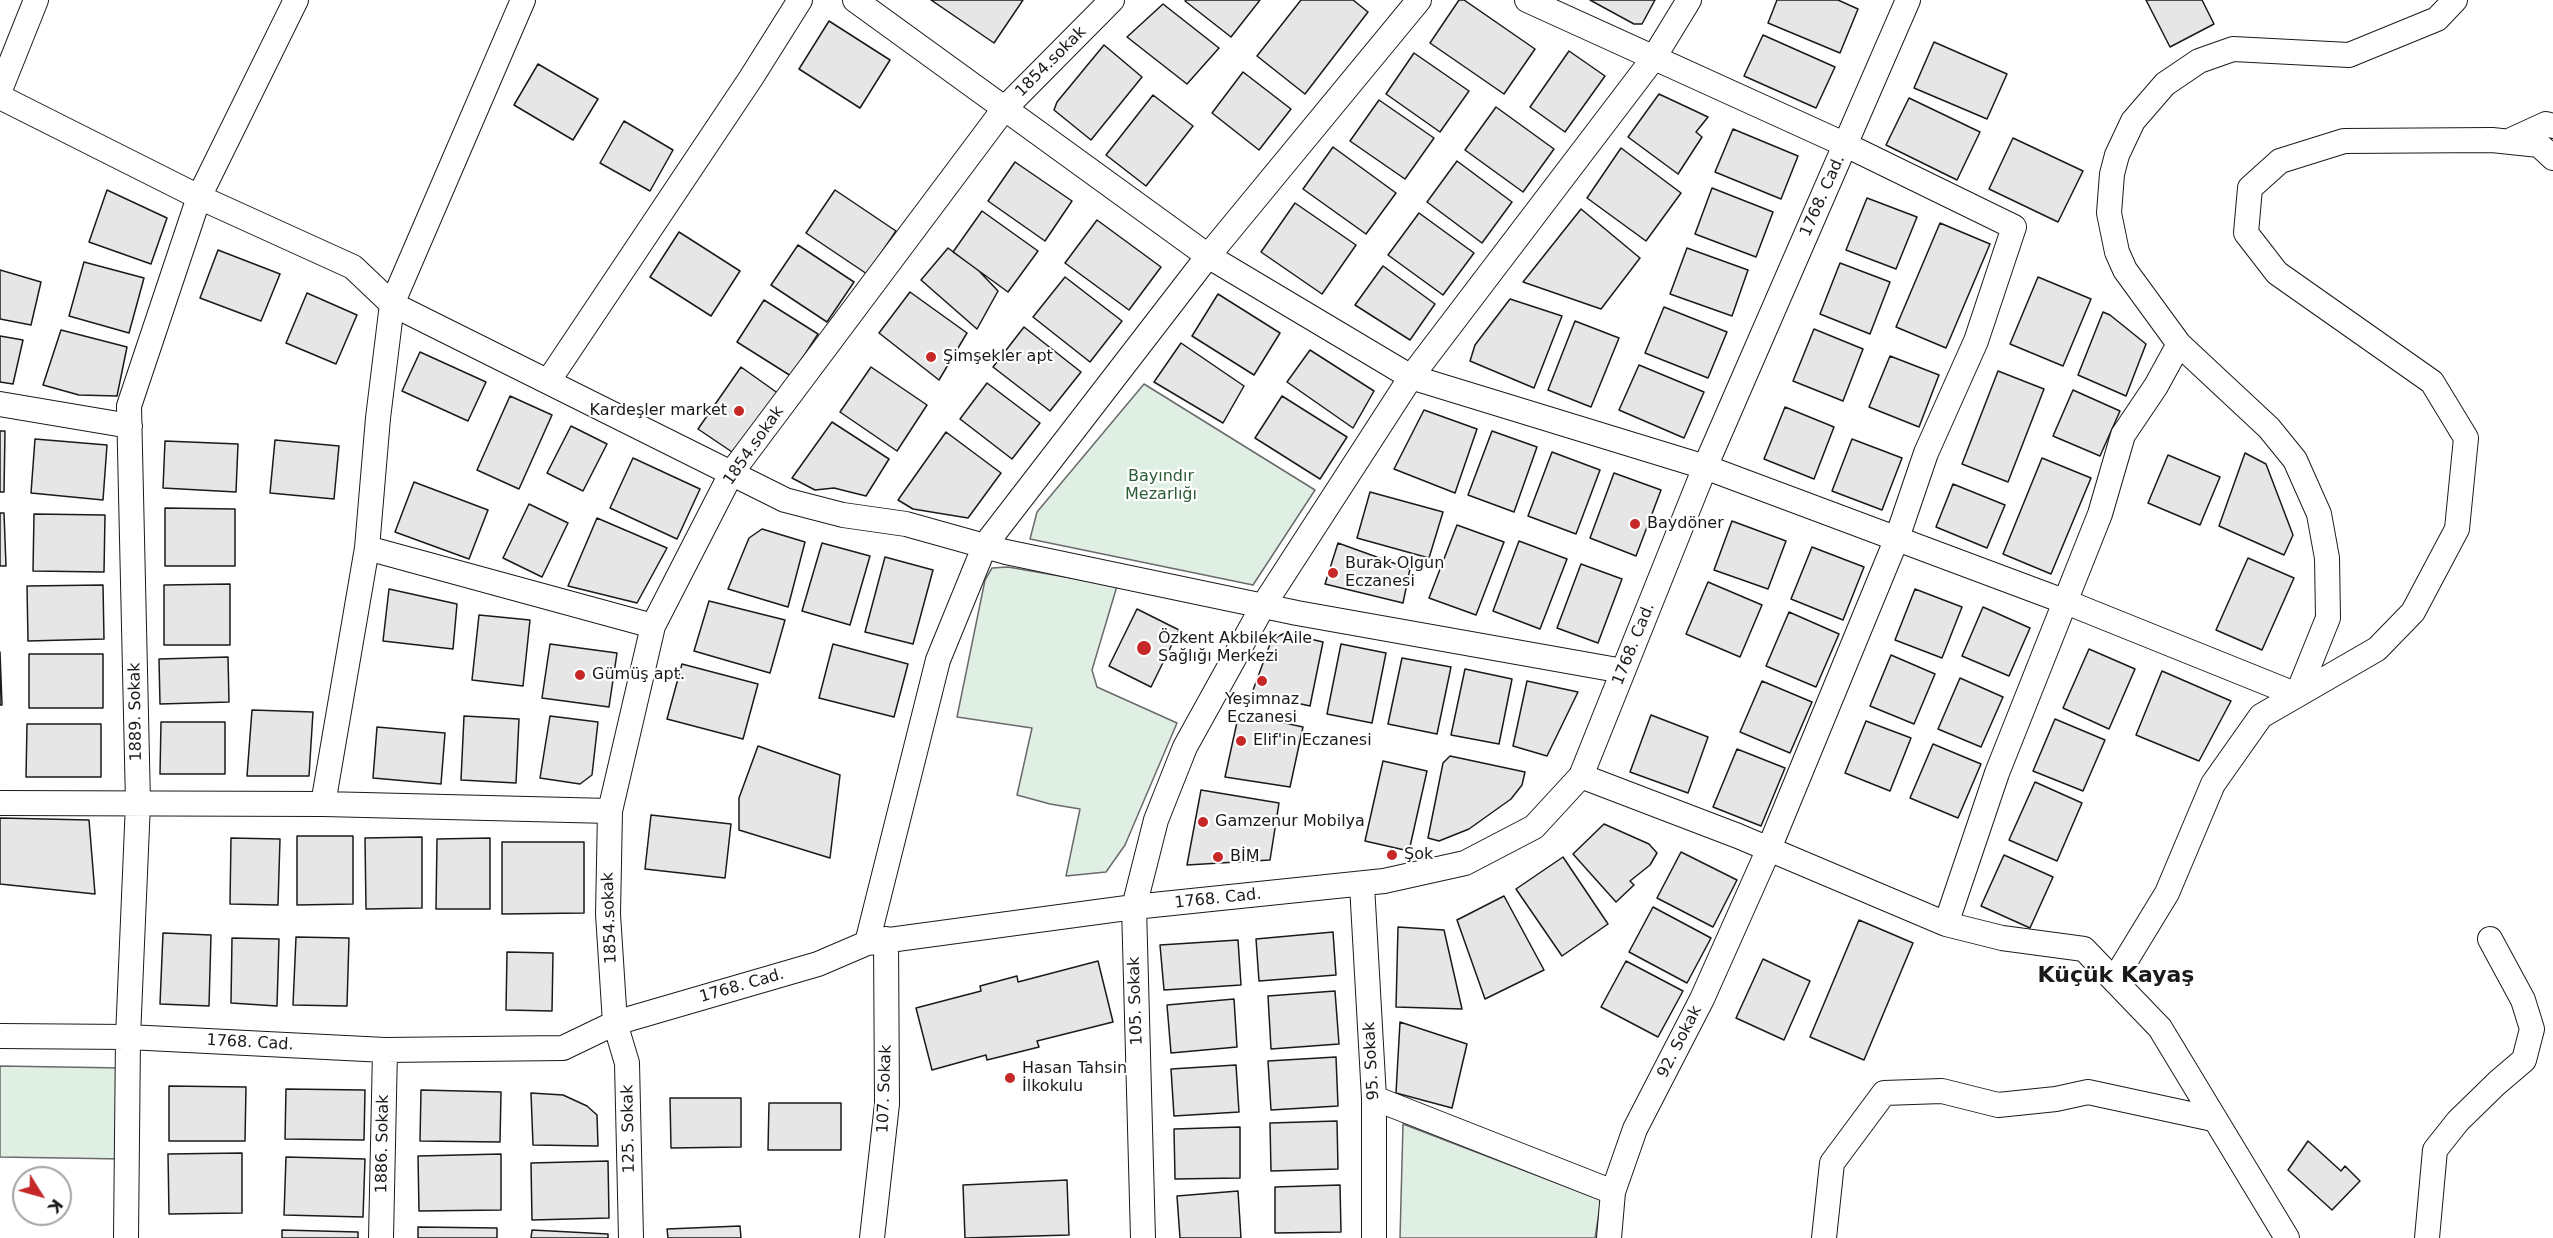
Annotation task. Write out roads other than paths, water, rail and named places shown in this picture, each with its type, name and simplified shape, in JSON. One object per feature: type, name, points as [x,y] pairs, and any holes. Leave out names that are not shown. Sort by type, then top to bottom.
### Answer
[{"type":"street","points":[[0,90],[36,0]]},
{"type":"street","name":"1889. Sokak","points":[[126,1238],[128,1037],[138,803],[129,406],[199,196],[296,0]]},
{"type":"street","points":[[323,804],[367,548],[378,418],[392,304],[523,0]]},
{"type":"street","points":[[549,380],[751,78],[800,0]]},
{"type":"street","points":[[855,0],[1208,256],[1411,376],[1705,467],[2066,602],[2297,695]]},
{"type":"street","name":"1854.sokak","points":[[615,1023],[608,914],[610,811],[653,626],[732,472],[1004,109],[1112,0]]},
{"type":"street","name":"107. Sokak","points":[[872,1238],[887,1104],[876,941],[938,660],[985,545],[1208,256],[1419,0]]},
{"type":"street","points":[[1527,0],[1846,145]]},
{"type":"street","name":"105. Sokak","points":[[1143,1238],[1134,907],[1156,820],[1185,747],[1263,606],[1411,376],[1653,59],[1689,0]]},
{"type":"street","name":"1768. Cad.","points":[[0,1036],[128,1037],[385,1050],[563,1048],[615,1023],[818,964],[876,941],[1134,907],[1362,885],[1465,863],[1534,827],[1581,776],[1705,467],[1908,0]]},
{"type":"street","points":[[2297,695],[2328,618],[2326,558],[2319,514],[2295,460],[2269,428],[2179,344],[2125,270],[2112,233],[2109,203],[2116,155],[2133,121],[2165,84],[2199,61],[2233,50],[2349,55],[2437,20],[2455,0]]},
{"type":"street","points":[[0,97],[199,196],[353,267],[392,304],[732,472],[758,489],[785,500],[843,515],[906,524],[1006,552],[1263,606],[1623,671]]},
{"type":"street","points":[[2506,142],[2546,124],[2553,126]]},
{"type":"street","points":[[2114,980],[2167,893],[2213,784],[2261,716],[2377,650],[2413,612],[2457,528],[2466,438],[2432,382],[2277,273],[2246,233],[2250,188],[2280,161],[2344,141],[2506,142],[2539,145],[2553,158]]},
{"type":"street","name":"92. Sokak","points":[[1609,1238],[1613,1192],[1635,1128],[1702,999],[1768,851],[1897,538],[1926,453],[1976,341],[2014,227],[1846,145]]},
{"type":"street","points":[[1946,924],[1996,772],[2100,514],[2123,435],[2156,386],[2179,344]]},
{"type":"street","points":[[0,404],[129,426]]},
{"type":"street","points":[[367,548],[653,626]]},
{"type":"street","points":[[1581,776],[1738,836],[1768,851],[1946,924],[2002,938],[2084,949],[2160,1028],[2213,1119],[2288,1238]]},
{"type":"street","points":[[0,803],[323,804],[610,811]]},
{"type":"street","name":"95. Sokak","points":[[1362,885],[1374,1098],[1374,1238]]},
{"type":"street","points":[[2427,1238],[2435,1150],[2466,1114],[2524,1060],[2532,1029],[2523,1000],[2490,939]]},
{"type":"street","name":"125. Sokak","points":[[615,1023],[627,1063],[631,1238]]},
{"type":"street","name":"1886. Sokak","points":[[381,1238],[385,1050]]},
{"type":"street","points":[[1824,1238],[1832,1163],[1884,1094],[1942,1091],[1998,1105],[2056,1099],[2088,1092],[2213,1119]]},
{"type":"street","points":[[1374,1098],[1613,1192]]},
{"type":"place","name":"Şimşekler apt","points":[[931,357]]},
{"type":"place","name":"Kardeşler market","points":[[739,411]]},
{"type":"place","name":"Baydöner","points":[[1635,524]]},
{"type":"place","name":"Burak Olgun Eczanesi","points":[[1333,573]]},
{"type":"place","name":"Özkent Akbilek Aile Sağlığı Merkezi","points":[[1144,648]]},
{"type":"place","name":"Gümüş apt.","points":[[580,675]]},
{"type":"place","name":"Yeşimnaz Eczanesi","points":[[1262,681]]},
{"type":"place","name":"Elif'in Eczanesi","points":[[1241,741]]},
{"type":"place","name":"Gamzenur Mobilya","points":[[1203,822]]},
{"type":"place","name":"Şok","points":[[1392,855]]},
{"type":"place","name":"BİM","points":[[1218,857]]},
{"type":"place","name":"Hasan Tahsin İlkokulu","points":[[1010,1078]]},
{"type":"district","name":"Küçük Kayaş","points":[[2116,976]]},
{"type":"park label","name":"Bayındır Mezarlığı","points":[[1161,486]]}]
